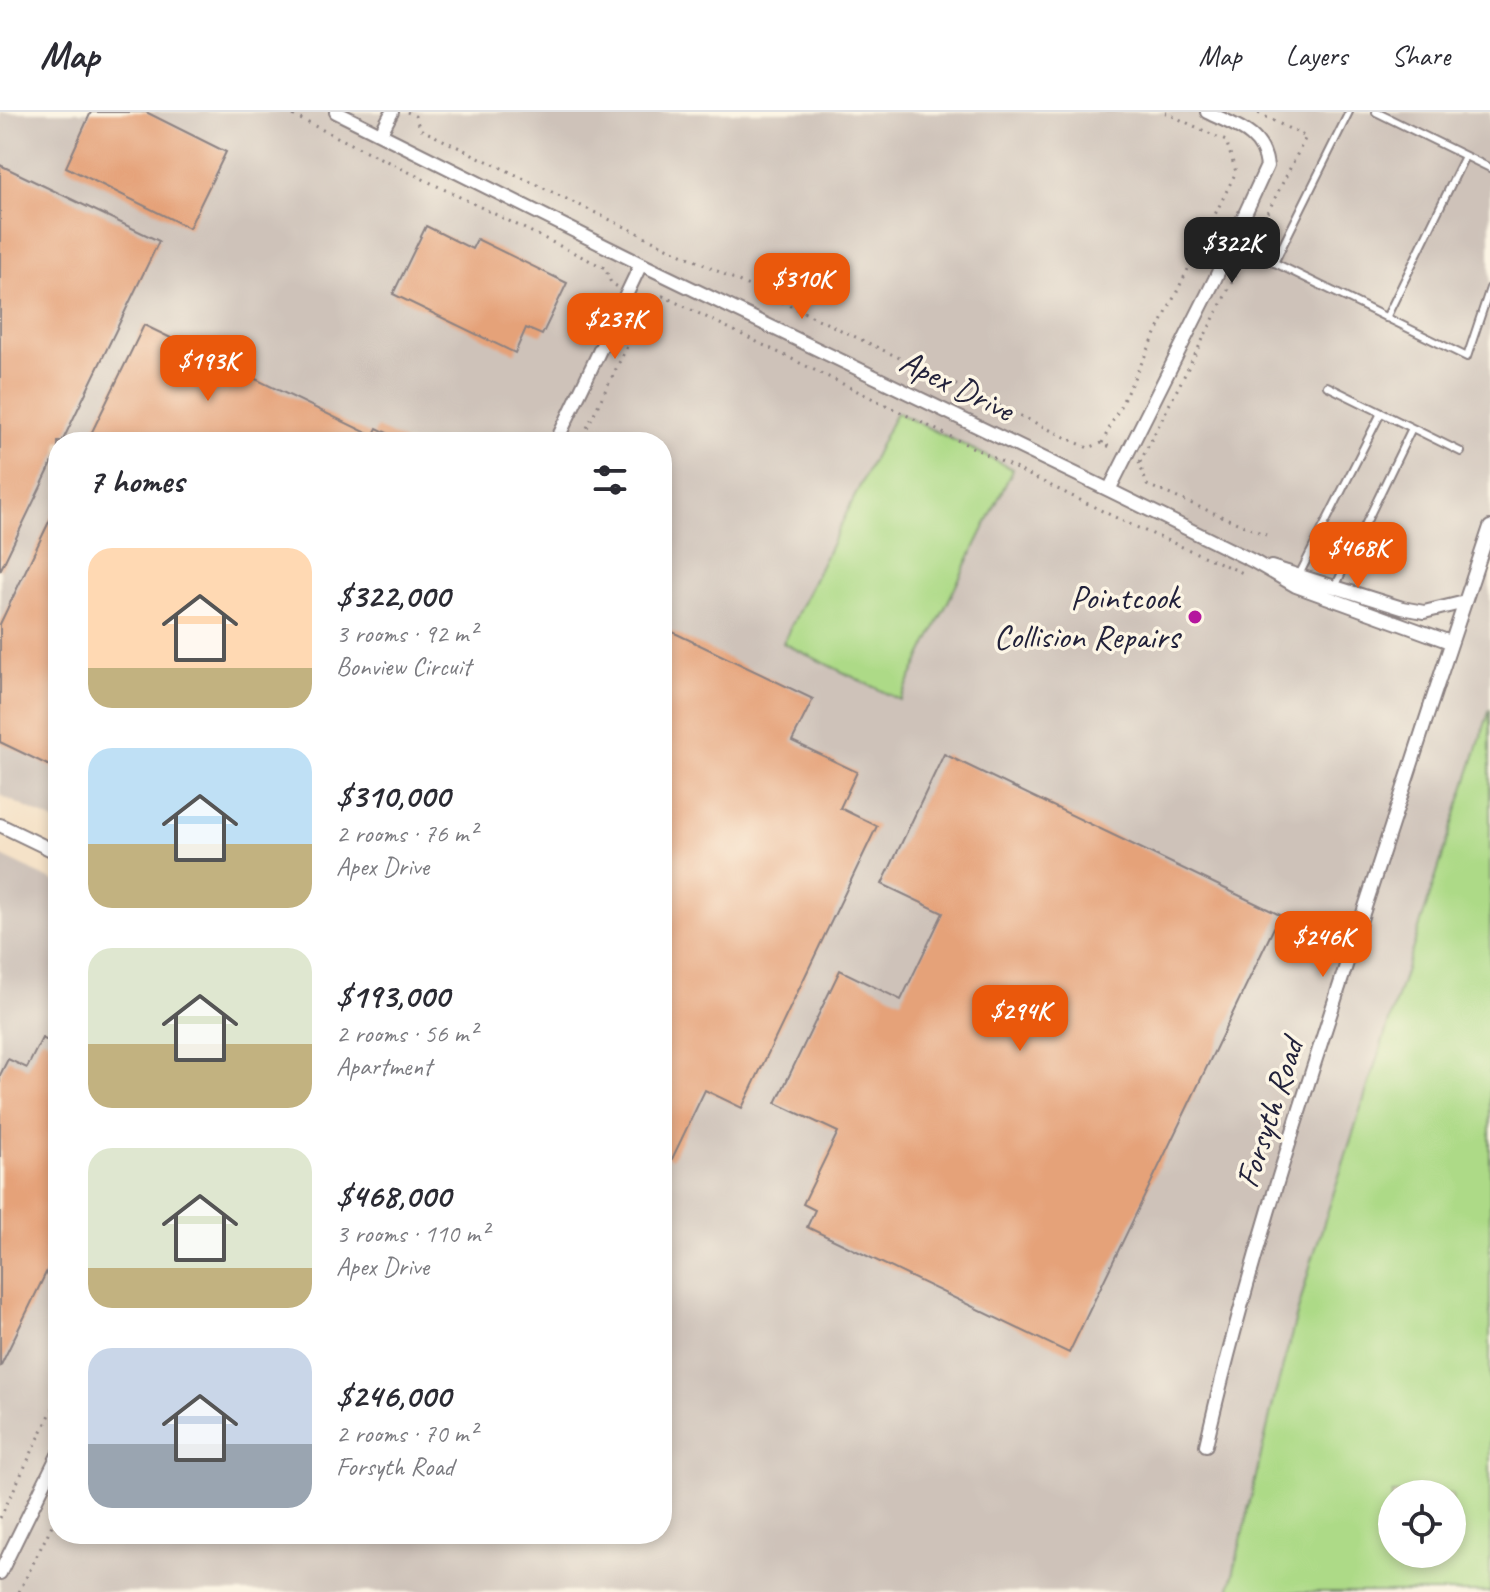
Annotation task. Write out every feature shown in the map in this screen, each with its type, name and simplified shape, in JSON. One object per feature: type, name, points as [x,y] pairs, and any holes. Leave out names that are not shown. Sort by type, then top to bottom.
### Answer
[{"type":"street","name":"Apex Drive","points":[[336,112],[1253,561],[1296,586],[1450,642]]},
{"type":"street","points":[[381,133],[392,112]]},
{"type":"street","points":[[1109,490],[1267,166],[1265,151],[1258,139],[1207,112]]},
{"type":"street","points":[[561,432],[641,264]]},
{"type":"street","name":"Forsyth Road","points":[[1206,1445],[1237,1315],[1280,1169],[1490,527]]},
{"type":"street","name":"Apex Drive","points":[[1253,561],[1424,612],[1465,602]]},
{"type":"street","points":[[0,825],[48,848]]},
{"type":"street","points":[[0,1573],[48,1475]]},
{"type":"lane","points":[[1274,263],[1349,112]]},
{"type":"lane","points":[[1376,112],[1490,168]]},
{"type":"lane","points":[[1386,318],[1465,156]]},
{"type":"lane","points":[[1232,242],[1467,357],[1490,288]]},
{"type":"lane","points":[[1327,386],[1461,452]]},
{"type":"lane","points":[[1299,575],[1381,413]]},
{"type":"lane","points":[[1335,587],[1412,428]]},
{"type":"path","points":[[286,112],[605,268],[611,283],[649,301]]},
{"type":"path","points":[[407,112],[416,114],[420,129],[1088,448],[1102,443],[1236,172],[1226,141],[1164,112]]},
{"type":"path","points":[[585,432],[649,301],[663,296],[1129,524],[1243,573]]},
{"type":"path","points":[[1102,443],[1140,462],[1147,485],[1266,535]]},
{"type":"path","points":[[0,1518],[48,1419]]},
{"type":"path","points":[[19,1592],[48,1533]]},
{"type":"shaded area","points":[[0,112],[1490,112],[1490,1500],[1466,1549],[1466,1480],[1378,1480],[1378,1568],[1457,1568],[1445,1592],[0,1592],[0,855],[48,878],[48,1544],[672,1544],[672,432],[48,432],[48,818],[0,795]]},
{"type":"green space","points":[[896,412],[1013,469],[900,700],[783,643]]},
{"type":"green space","points":[[1490,709],[1490,1592],[1229,1592],[1274,1399],[1311,1263]]},
{"type":"building","points":[[91,112],[146,112],[226,152],[189,228],[66,167]]},
{"type":"building","points":[[0,165],[159,241],[67,432],[48,432],[48,472],[0,571]]},
{"type":"building","points":[[426,226],[472,249],[477,239],[567,283],[542,335],[526,328],[515,353],[393,294]]},
{"type":"building","points":[[144,325],[365,432],[92,432]]},
{"type":"building","points":[[48,524],[48,765],[0,742],[0,624]]},
{"type":"building","points":[[672,632],[813,699],[792,741],[857,772],[840,808],[877,826],[742,1108],[705,1090],[672,1159]]},
{"type":"building","points":[[944,754],[1280,915],[1069,1353],[807,1227],[815,1210],[803,1204],[838,1132],[776,1103],[840,970],[901,1000],[943,913],[882,884]]},
{"type":"building","points":[[42,1038],[48,1041],[48,1269],[0,1367],[0,1075],[8,1059],[27,1068]]},
{"type":"place","name":"Pointcook Collision Repairs","points":[[1195,617]]}]
